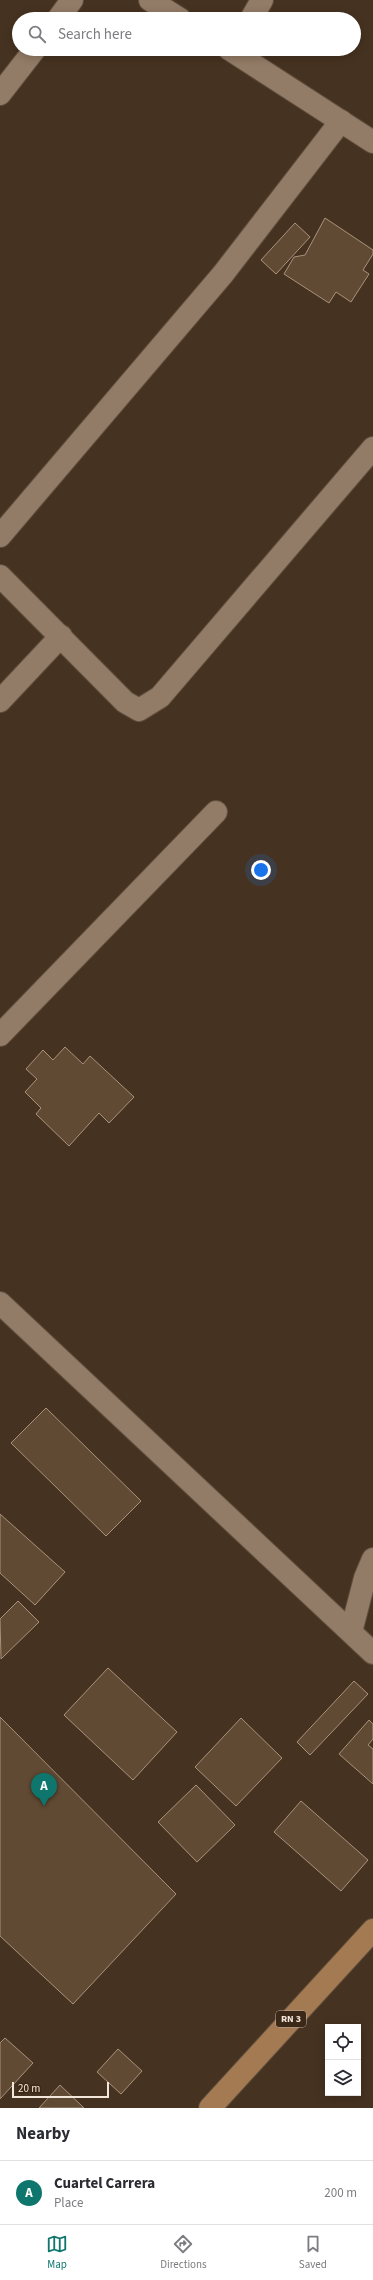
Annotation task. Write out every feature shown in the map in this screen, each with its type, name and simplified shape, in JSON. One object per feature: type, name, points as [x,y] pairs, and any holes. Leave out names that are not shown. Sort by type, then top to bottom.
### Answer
[{"type":"main road","name":"RN 3","points":[[210,2108],[373,1930]]},
{"type":"street","points":[[63,12],[72,0]]},
{"type":"street","points":[[150,0],[169,12]]},
{"type":"street","points":[[255,12],[262,0]]},
{"type":"street","points":[[0,94],[30,56]]},
{"type":"street","points":[[241,56],[373,142]]},
{"type":"street","points":[[0,536],[223,274],[341,121]]},
{"type":"street","points":[[0,576],[125,702],[139,710],[160,697],[373,448]]},
{"type":"street","points":[[0,701],[61,636]]},
{"type":"street","points":[[0,1035],[216,812]]},
{"type":"street","points":[[0,1303],[373,1653]]},
{"type":"street","points":[[351,1632],[366,1578],[373,1559]]},
{"type":"building","points":[[325,218],[373,250],[373,254],[363,270],[369,274],[351,302],[336,292],[329,303],[284,274],[294,257],[305,255]]},
{"type":"building","points":[[295,223],[310,237],[276,274],[261,260]]},
{"type":"building","points":[[65,1047],[83,1064],[90,1056],[134,1097],[109,1123],[99,1113],[69,1146],[36,1114],[41,1108],[25,1092],[37,1079],[26,1069],[43,1050],[53,1060]]},
{"type":"building","points":[[46,1408],[141,1501],[106,1536],[11,1443]]},
{"type":"building","points":[[0,1514],[65,1572],[35,1605],[0,1573]]},
{"type":"building","points":[[18,1601],[39,1622],[1,1659],[0,1619]]},
{"type":"building","points":[[108,1668],[177,1732],[133,1780],[64,1715]]},
{"type":"building","points":[[354,1681],[368,1694],[310,1755],[297,1742]]},
{"type":"building","points":[[0,1717],[176,1894],[73,2004],[0,1936]]},
{"type":"building","points":[[241,1718],[282,1758],[236,1806],[195,1767]]},
{"type":"building","points":[[369,1720],[373,1724],[373,1739],[368,1745],[373,1749],[373,1784],[339,1754]]},
{"type":"building","points":[[196,1785],[235,1825],[197,1862],[158,1822]]},
{"type":"building","points":[[301,1801],[368,1860],[341,1891],[274,1832]]},
{"type":"building","points":[[5,2038],[33,2063],[0,2099],[0,2043]]},
{"type":"building","points":[[118,2049],[142,2071],[121,2094],[97,2072]]},
{"type":"building","points":[[60,2085],[84,2108],[39,2108]]},
{"type":"place","name":"Cuartel Carrera","points":[[44,1806]]}]
